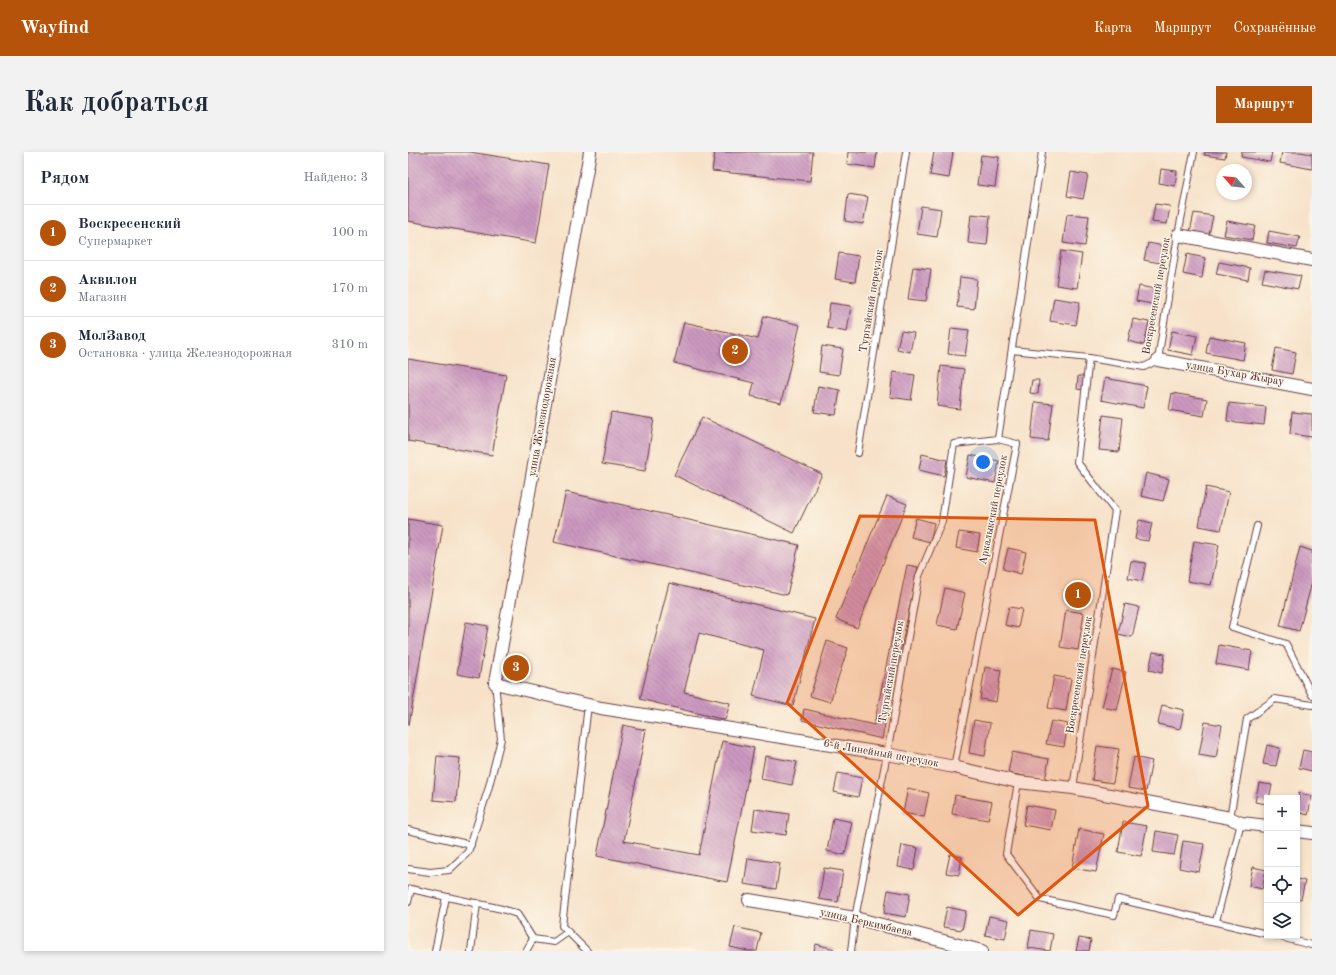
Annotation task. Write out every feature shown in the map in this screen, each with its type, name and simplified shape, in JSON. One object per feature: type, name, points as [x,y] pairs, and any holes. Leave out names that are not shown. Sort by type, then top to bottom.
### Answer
[{"type":"street","name":"улица Железнодорожная","points":[[495,683],[590,152]]},
{"type":"street","points":[[1178,235],[1312,260]]},
{"type":"street","name":"улица Бухар Жырау","points":[[1158,360],[1312,388]]},
{"type":"street","name":"6-й Линейный переулок","points":[[495,683],[588,705],[887,754],[954,767],[1018,782],[1072,788],[1230,818],[1241,823],[1264,826]]},
{"type":"street","points":[[1300,831],[1312,833]]},
{"type":"street","name":"улица Беркимбаева","points":[[749,900],[855,918],[982,951]]},
{"type":"lane","name":"Тургайский переулок","points":[[858,453],[906,152]]},
{"type":"lane","name":"Аркалыкский переулок","points":[[954,767],[1017,444],[998,439],[1042,152]]},
{"type":"lane","name":"Воскресенский переулок","points":[[1072,788],[1115,511],[1077,462],[1089,358],[1144,367],[1158,360],[1178,235],[1194,152]]},
{"type":"lane","points":[[1012,350],[1089,358]]},
{"type":"lane","name":"Тургайский переулок","points":[[851,951],[855,918],[887,754],[919,576],[942,521],[954,444],[998,439]]},
{"type":"lane","points":[[1256,526],[1232,627],[1286,644],[1312,695]]},
{"type":"lane","points":[[408,869],[430,872],[449,870],[468,852],[488,790],[501,739],[495,683]]},
{"type":"lane","points":[[1230,818],[1247,720],[1275,700],[1312,705]]},
{"type":"lane","points":[[587,951],[562,926],[588,705]]},
{"type":"lane","points":[[1018,782],[1006,854],[1040,899],[1114,915],[1118,899],[1264,933]]},
{"type":"lane","points":[[1216,921],[1241,823]]},
{"type":"lane","points":[[408,830],[471,845]]},
{"type":"lane","points":[[408,902],[411,889],[502,909],[517,914],[533,939],[554,942],[568,932]]},
{"type":"lane","points":[[435,951],[446,897]]},
{"type":"lane","points":[[471,951],[477,903]]},
{"type":"lane","points":[[526,951],[533,939]]},
{"type":"lane","points":[[1288,939],[1311,945]]},
{"type":"highlighted area","points":[[860,516],[1095,520],[1148,806],[1018,915],[787,703]]},
{"type":"building","points":[[408,152],[470,152],[549,165],[536,243],[408,221]]},
{"type":"building","points":[[715,152],[813,152],[810,181],[712,171]]},
{"type":"building","points":[[848,152],[877,152],[875,168],[847,164]]},
{"type":"building","points":[[934,152],[953,152],[949,178],[930,175]]},
{"type":"building","points":[[1205,152],[1226,152],[1225,158],[1204,155]]},
{"type":"building","points":[[1242,152],[1272,152],[1270,162],[1241,157]]},
{"type":"building","points":[[1282,152],[1312,154],[1312,169],[1280,163]]},
{"type":"building","points":[[981,155],[999,157],[995,187],[977,185]]},
{"type":"building","points":[[1161,169],[1177,171],[1175,186],[1159,183]]},
{"type":"building","points":[[1071,172],[1088,175],[1083,199],[1067,196]]},
{"type":"building","points":[[848,194],[868,197],[863,224],[845,221]]},
{"type":"building","points":[[1155,204],[1170,206],[1167,224],[1152,222]]},
{"type":"building","points":[[921,206],[941,209],[937,237],[917,234]]},
{"type":"building","points":[[1194,213],[1213,216],[1209,235],[1190,232]]},
{"type":"building","points":[[971,214],[990,216],[987,245],[968,243]]},
{"type":"building","points":[[1067,214],[1089,216],[1085,246],[1063,243]]},
{"type":"building","points":[[1227,221],[1255,226],[1252,240],[1224,235]]},
{"type":"building","points":[[1269,231],[1300,237],[1297,248],[1267,243]]},
{"type":"building","points":[[1148,243],[1164,246],[1160,263],[1144,260]]},
{"type":"building","points":[[1061,251],[1082,254],[1077,288],[1056,285]]},
{"type":"building","points":[[839,253],[859,256],[855,282],[835,279]]},
{"type":"building","points":[[1187,254],[1205,258],[1202,278],[1183,274]]},
{"type":"building","points":[[1219,262],[1250,268],[1248,280],[1216,274]]},
{"type":"building","points":[[913,267],[931,269],[926,301],[908,299]]},
{"type":"building","points":[[1265,270],[1301,276],[1298,289],[1262,282]]},
{"type":"building","points":[[960,277],[977,279],[974,309],[957,307]]},
{"type":"building","points":[[1139,286],[1155,289],[1152,304],[1136,301]]},
{"type":"building","points":[[1054,298],[1080,302],[1076,325],[1050,321]]},
{"type":"building","points":[[830,303],[851,306],[847,332],[827,328]]},
{"type":"building","points":[[764,316],[800,325],[781,403],[751,396],[754,383],[674,363],[684,322],[758,339]]},
{"type":"building","points":[[1133,319],[1149,322],[1144,345],[1128,341]]},
{"type":"building","points":[[951,328],[969,330],[965,356],[948,354]]},
{"type":"building","points":[[901,331],[914,333],[910,352],[897,349]]},
{"type":"building","points":[[1172,331],[1197,336],[1193,355],[1168,350]]},
{"type":"building","points":[[1209,336],[1246,343],[1243,360],[1206,353]]},
{"type":"building","points":[[822,346],[843,349],[839,375],[819,372]]},
{"type":"building","points":[[1276,348],[1296,352],[1292,374],[1272,370]]},
{"type":"building","points":[[408,359],[506,375],[492,455],[408,441]]},
{"type":"building","points":[[941,366],[964,369],[960,409],[937,406]]},
{"type":"building","points":[[893,372],[915,375],[911,400],[890,397]]},
{"type":"building","points":[[1078,376],[1086,376],[1084,390],[1077,389]]},
{"type":"building","points":[[1105,378],[1147,386],[1143,408],[1101,400]]},
{"type":"building","points":[[1032,380],[1039,380],[1038,394],[1030,393]]},
{"type":"building","points":[[818,386],[840,390],[836,415],[814,412]]},
{"type":"building","points":[[1172,393],[1207,399],[1204,416],[1169,410]]},
{"type":"building","points":[[1035,402],[1053,404],[1048,441],[1031,439]]},
{"type":"building","points":[[1229,403],[1266,407],[1264,425],[1227,421]]},
{"type":"building","points":[[611,412],[654,419],[645,471],[602,464]]},
{"type":"building","points":[[1292,412],[1312,414],[1312,437],[1290,434]]},
{"type":"building","points":[[1103,415],[1123,418],[1119,452],[1099,450]]},
{"type":"building","points":[[702,417],[822,474],[794,533],[674,475]]},
{"type":"building","points":[[922,454],[947,460],[944,476],[919,470]]},
{"type":"building","points":[[970,455],[999,461],[995,483],[966,477]]},
{"type":"building","points":[[1146,473],[1169,479],[1163,501],[1141,496]]},
{"type":"building","points":[[1206,487],[1229,492],[1221,530],[1199,526]]},
{"type":"building","points":[[566,492],[799,545],[787,595],[554,542]]},
{"type":"building","points":[[887,496],[907,504],[857,628],[836,619]]},
{"type":"building","points":[[916,518],[934,523],[930,542],[911,537]]},
{"type":"building","points":[[408,519],[443,525],[409,725],[408,725]]},
{"type":"building","points":[[1139,520],[1152,523],[1148,541],[1135,539]]},
{"type":"building","points":[[959,532],[980,535],[977,552],[956,548]]},
{"type":"building","points":[[1194,541],[1219,545],[1211,585],[1187,581]]},
{"type":"building","points":[[1300,547],[1312,551],[1312,582],[1299,631],[1280,626]]},
{"type":"building","points":[[1008,548],[1026,552],[1021,574],[1003,569]]},
{"type":"building","points":[[1131,561],[1146,563],[1142,581],[1128,578]]},
{"type":"building","points":[[907,565],[918,567],[882,739],[802,720],[804,709],[874,725]]},
{"type":"building","points":[[669,583],[815,619],[793,706],[753,696],[764,650],[699,633],[684,692],[730,703],[725,720],[640,699]]},
{"type":"building","points":[[945,588],[965,593],[957,629],[937,625]]},
{"type":"building","points":[[1125,604],[1139,607],[1132,637],[1118,634]]},
{"type":"building","points":[[1009,607],[1022,609],[1018,628],[1005,625]]},
{"type":"building","points":[[1066,610],[1084,613],[1078,650],[1060,647]]},
{"type":"building","points":[[466,622],[488,626],[479,678],[457,674]]},
{"type":"building","points":[[827,641],[848,648],[830,702],[810,696]]},
{"type":"building","points":[[1219,645],[1252,651],[1249,670],[1216,664]]},
{"type":"building","points":[[1153,652],[1165,654],[1162,673],[1149,670]]},
{"type":"building","points":[[985,667],[1001,670],[996,702],[980,699]]},
{"type":"building","points":[[1112,669],[1126,672],[1117,710],[1102,707]]},
{"type":"building","points":[[1054,676],[1071,679],[1066,711],[1048,708]]},
{"type":"building","points":[[1162,705],[1184,710],[1180,729],[1158,724]]},
{"type":"building","points":[[974,720],[990,723],[985,756],[969,753]]},
{"type":"building","points":[[1051,721],[1068,724],[1064,747],[1046,744]]},
{"type":"building","points":[[1205,722],[1222,725],[1216,758],[1199,755]]},
{"type":"building","points":[[623,725],[646,730],[624,841],[699,855],[722,741],[754,748],[727,882],[597,856]]},
{"type":"building","points":[[1267,745],[1280,748],[1276,766],[1263,764]]},
{"type":"building","points":[[1097,746],[1119,749],[1113,783],[1092,780]]},
{"type":"building","points":[[1303,750],[1312,752],[1312,771],[1299,768]]},
{"type":"building","points":[[1012,752],[1049,759],[1045,780],[1008,773]]},
{"type":"building","points":[[437,756],[460,758],[456,802],[433,800]]},
{"type":"building","points":[[765,756],[797,762],[792,785],[761,779]]},
{"type":"building","points":[[1134,757],[1152,761],[1146,791],[1128,788]]},
{"type":"building","points":[[838,773],[862,778],[858,797],[834,792]]},
{"type":"building","points":[[1259,783],[1272,785],[1270,795],[1264,795],[1264,804],[1255,802]]},
{"type":"building","points":[[908,788],[929,793],[924,817],[903,813]]},
{"type":"building","points":[[1299,793],[1312,796],[1308,815],[1300,813],[1300,795]]},
{"type":"building","points":[[955,795],[992,802],[988,820],[952,814]]},
{"type":"building","points":[[1027,805],[1055,810],[1051,830],[1023,825]]},
{"type":"building","points":[[755,809],[789,814],[786,835],[752,830]]},
{"type":"building","points":[[833,818],[852,822],[845,855],[827,851]]},
{"type":"building","points":[[1123,822],[1147,826],[1141,856],[1118,852]]},
{"type":"building","points":[[1079,829],[1104,834],[1096,872],[1072,868]]},
{"type":"building","points":[[1156,831],[1178,835],[1174,855],[1153,852]]},
{"type":"building","points":[[1183,841],[1204,844],[1199,872],[1179,868]]},
{"type":"building","points":[[902,845],[918,848],[914,870],[898,867]]},
{"type":"building","points":[[950,854],[962,857],[959,875],[946,873]]},
{"type":"building","points":[[748,858],[780,863],[776,889],[744,884]]},
{"type":"building","points":[[1253,867],[1264,870],[1262,889],[1249,886]]},
{"type":"building","points":[[824,868],[843,871],[838,902],[819,899]]},
{"type":"building","points":[[1300,880],[1305,881],[1300,899]]},
{"type":"building","points":[[888,890],[910,894],[906,917],[884,913]]},
{"type":"building","points":[[947,907],[966,911],[962,930],[943,927]]},
{"type":"building","points":[[989,916],[1009,920],[1005,939],[985,935]]},
{"type":"building","points":[[735,927],[761,933],[757,951],[748,951],[730,947]]},
{"type":"building","points":[[1031,930],[1053,934],[1050,951],[1028,948]]},
{"type":"building","points":[[1079,938],[1091,940],[1089,951],[1076,951]]},
{"type":"building","points":[[816,944],[834,949],[834,951],[814,951]]},
{"type":"place","name":"Аквилон","points":[[735,351]]},
{"type":"place","name":"Воскресенский","points":[[1078,595]]},
{"type":"place","name":"МолЗавод","points":[[516,668]]}]
